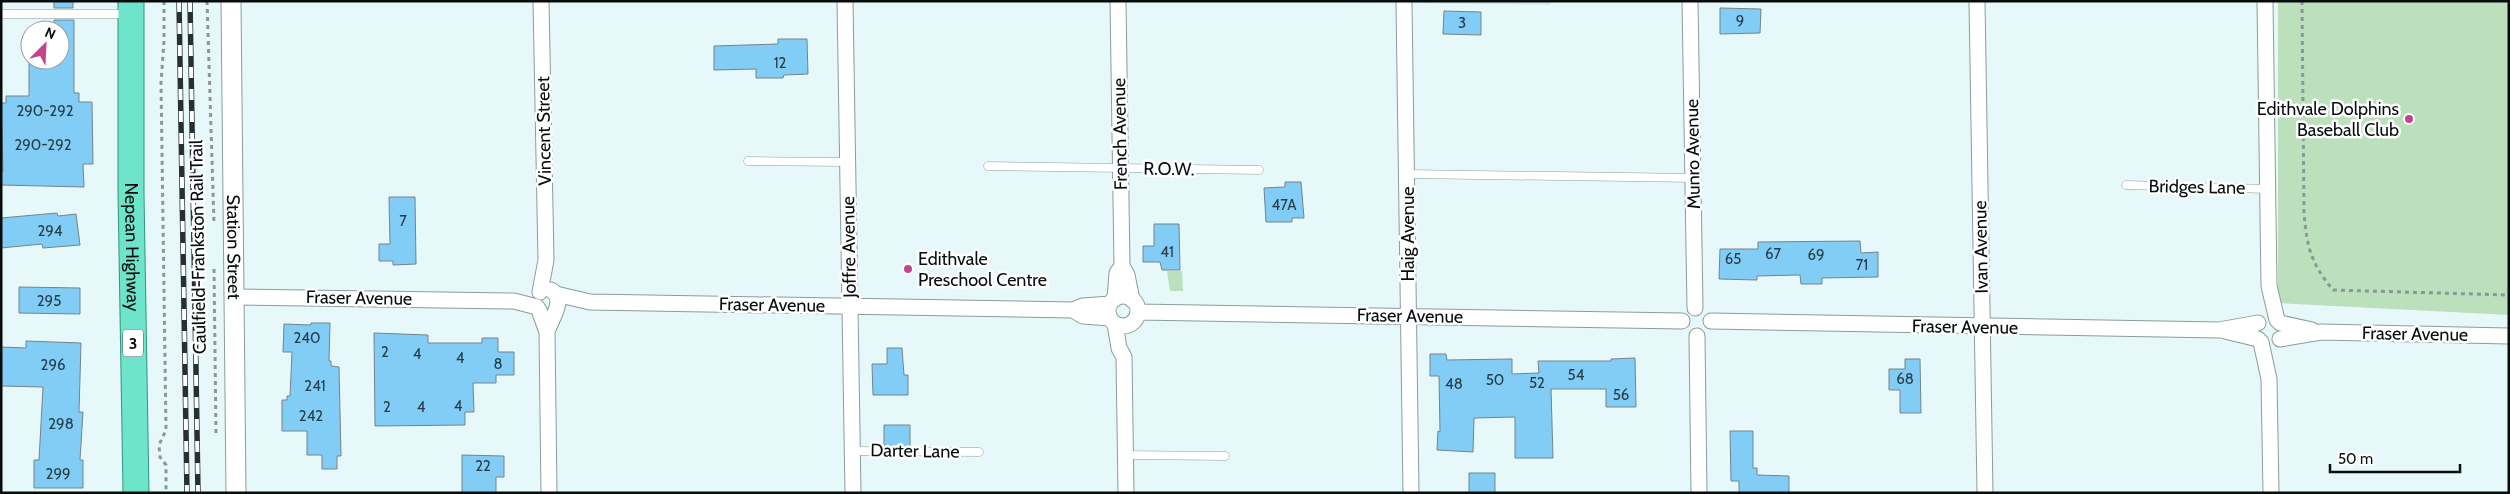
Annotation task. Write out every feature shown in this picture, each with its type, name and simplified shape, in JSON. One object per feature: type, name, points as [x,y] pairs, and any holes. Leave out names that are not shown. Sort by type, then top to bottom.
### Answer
[{"type":"highway","name":"Nepean Highway","points":[[131,8],[131,193],[136,493]]},
{"type":"street","name":"Station Street","points":[[231,1],[236,493]]},
{"type":"street","name":"Vincent Street","points":[[541,1],[549,493]]},
{"type":"street","name":"Joffre Avenue","points":[[845,1],[853,493]]},
{"type":"street","name":"French Avenue","points":[[1118,1],[1122,266],[1127,275],[1134,312],[1128,350],[1124,356]]},
{"type":"street","name":"Munro Avenue","points":[[1690,1],[1695,308]]},
{"type":"street","name":"Ivan Avenue","points":[[1977,1],[1985,493]]},
{"type":"street","points":[[2265,1],[2269,286],[2282,331],[2269,379]]},
{"type":"street","name":"Haig Avenue","points":[[1404,4],[1408,174],[1411,493]]},
{"type":"street","name":"French Avenue","points":[[1122,266],[1117,273],[1113,311],[1119,348],[1124,356],[1126,493]]},
{"type":"street","points":[[2269,286],[2260,321],[2255,331],[2260,341],[2269,379],[2271,493]]},
{"type":"street","name":"Fraser Avenue","points":[[235,297],[1073,310],[1083,306],[1113,311]]},
{"type":"street","points":[[1124,297],[1134,312],[1126,326],[1113,311],[1124,297]]},
{"type":"street","points":[[1695,308],[1706,311],[1711,321],[1706,333],[1697,336],[1692,336],[1685,331],[1682,321],[1686,312],[1695,308]]},
{"type":"street","name":"Fraser Avenue","points":[[1134,312],[1682,321]]},
{"type":"street","points":[[2260,321],[2269,317],[2279,322]]},
{"type":"street","name":"Fraser Avenue","points":[[1711,321],[2219,330],[2260,321]]},
{"type":"street","name":"Fraser Avenue","points":[[2279,322],[2321,332]]},
{"type":"street","name":"Fraser Avenue","points":[[2219,330],[2260,341]]},
{"type":"street","name":"Fraser Avenue","points":[[2279,340],[2321,332],[2509,336]]},
{"type":"street","points":[[1697,336],[1699,493]]},
{"type":"street","points":[[2260,341],[2270,344],[2279,340]]},
{"type":"lane","points":[[1,14],[131,8]]},
{"type":"lane","points":[[748,161],[848,162]]},
{"type":"lane","name":"R.O.W.","points":[[988,166],[1259,170]]},
{"type":"lane","points":[[1408,174],[1694,178]]},
{"type":"lane","name":"Bridges Lane","points":[[2126,185],[2268,189]]},
{"type":"lane","name":"Darter Lane","points":[[852,451],[979,452]]},
{"type":"lane","points":[[1125,455],[1225,456]]},
{"type":"path","points":[[164,1],[161,92],[166,430],[159,445],[160,457],[166,465],[166,493]]},
{"type":"path","name":"Caulfield-Frankston Rail Trail","points":[[207,1],[214,231]]},
{"type":"path","points":[[2302,1],[2305,107],[2304,213],[2306,240],[2318,271],[2333,290],[2509,295]]},
{"type":"path","name":"Caulfield-Frankston Rail Trail","points":[[214,268],[216,444]]},
{"type":"shaded area","points":[[1282,1],[1551,1],[1551,5]]},
{"type":"green space","name":"Edithvale Dolphins Baseball Club","points":[[2278,1],[2509,1],[2509,315],[2278,303]]},
{"type":"green space","points":[[1167,271],[1182,271],[1183,291],[1170,291]]},
{"type":"building","points":[[54,1],[73,1],[73,8],[54,8]]},
{"type":"building","points":[[1720,8],[1761,9],[1760,33],[1720,34]]},
{"type":"building","points":[[1444,11],[1481,12],[1481,35],[1443,34]]},
{"type":"building","points":[[70,20],[74,20],[74,93],[79,93],[79,102],[92,102],[93,164],[83,164],[84,187],[1,185],[1,171],[3,171],[1,103],[6,103],[6,96],[29,96],[29,70],[70,70]]},
{"type":"building","points":[[778,39],[807,39],[808,74],[784,75],[783,78],[756,78],[756,69],[714,70],[714,46],[778,44]]},
{"type":"building","points":[[1285,182],[1301,182],[1304,218],[1292,218],[1292,222],[1266,222],[1264,188],[1285,187]]},
{"type":"building","points":[[389,197],[415,197],[416,264],[393,265],[393,261],[379,261],[379,244],[390,244]]},
{"type":"building","points":[[57,213],[58,216],[76,214],[80,245],[43,248],[42,244],[1,248],[1,218]]},
{"type":"building","points":[[1154,224],[1179,224],[1180,270],[1162,270],[1160,262],[1143,262],[1143,246],[1154,246]]},
{"type":"building","points":[[1860,241],[1861,253],[1878,252],[1878,277],[1822,278],[1822,284],[1801,284],[1800,275],[1757,276],[1757,280],[1719,279],[1720,249],[1758,249],[1758,242]]},
{"type":"building","points":[[19,287],[80,288],[80,314],[19,313]]},
{"type":"building","points":[[311,323],[330,323],[329,361],[331,361],[331,366],[339,367],[341,456],[337,456],[337,469],[322,469],[322,455],[307,455],[307,431],[282,431],[282,400],[287,400],[287,396],[290,396],[292,352],[283,352],[284,324],[311,325]]},
{"type":"building","points":[[374,333],[428,335],[428,343],[482,343],[482,338],[498,338],[498,352],[514,352],[514,375],[496,375],[496,383],[473,383],[474,412],[465,412],[465,425],[375,426]]},
{"type":"building","points":[[26,341],[81,343],[79,412],[83,412],[80,460],[83,460],[83,488],[34,488],[34,460],[39,460],[43,387],[1,386],[1,347],[26,348]]},
{"type":"building","points":[[887,348],[902,348],[904,375],[908,375],[908,395],[873,395],[872,364],[887,364]]},
{"type":"building","points":[[1430,354],[1446,354],[1447,360],[1512,359],[1512,374],[1539,373],[1538,361],[1611,361],[1611,359],[1635,358],[1636,407],[1606,407],[1606,389],[1551,389],[1553,458],[1515,458],[1515,417],[1474,418],[1473,452],[1437,450],[1438,431],[1440,432],[1439,376],[1430,376]]},
{"type":"building","points":[[1905,359],[1920,359],[1921,413],[1900,413],[1900,390],[1889,390],[1889,369],[1905,369]]},
{"type":"building","points":[[884,425],[910,425],[910,446],[884,446]]},
{"type":"building","points":[[1730,431],[1753,431],[1753,468],[1757,468],[1757,475],[1789,476],[1789,493],[1739,493],[1739,481],[1731,481]]},
{"type":"building","points":[[462,455],[504,456],[504,477],[496,477],[496,493],[462,493]]},
{"type":"building","points":[[1469,473],[1495,473],[1495,493],[1469,493]]},
{"type":"railway","points":[[179,1],[187,493]]},
{"type":"railway","points":[[190,1],[198,493]]},
{"type":"place","name":"Edithvale Dolphins Baseball Club","points":[[2409,119]]},
{"type":"place","name":"Edithvale Preschool Centre","points":[[908,269]]}]
